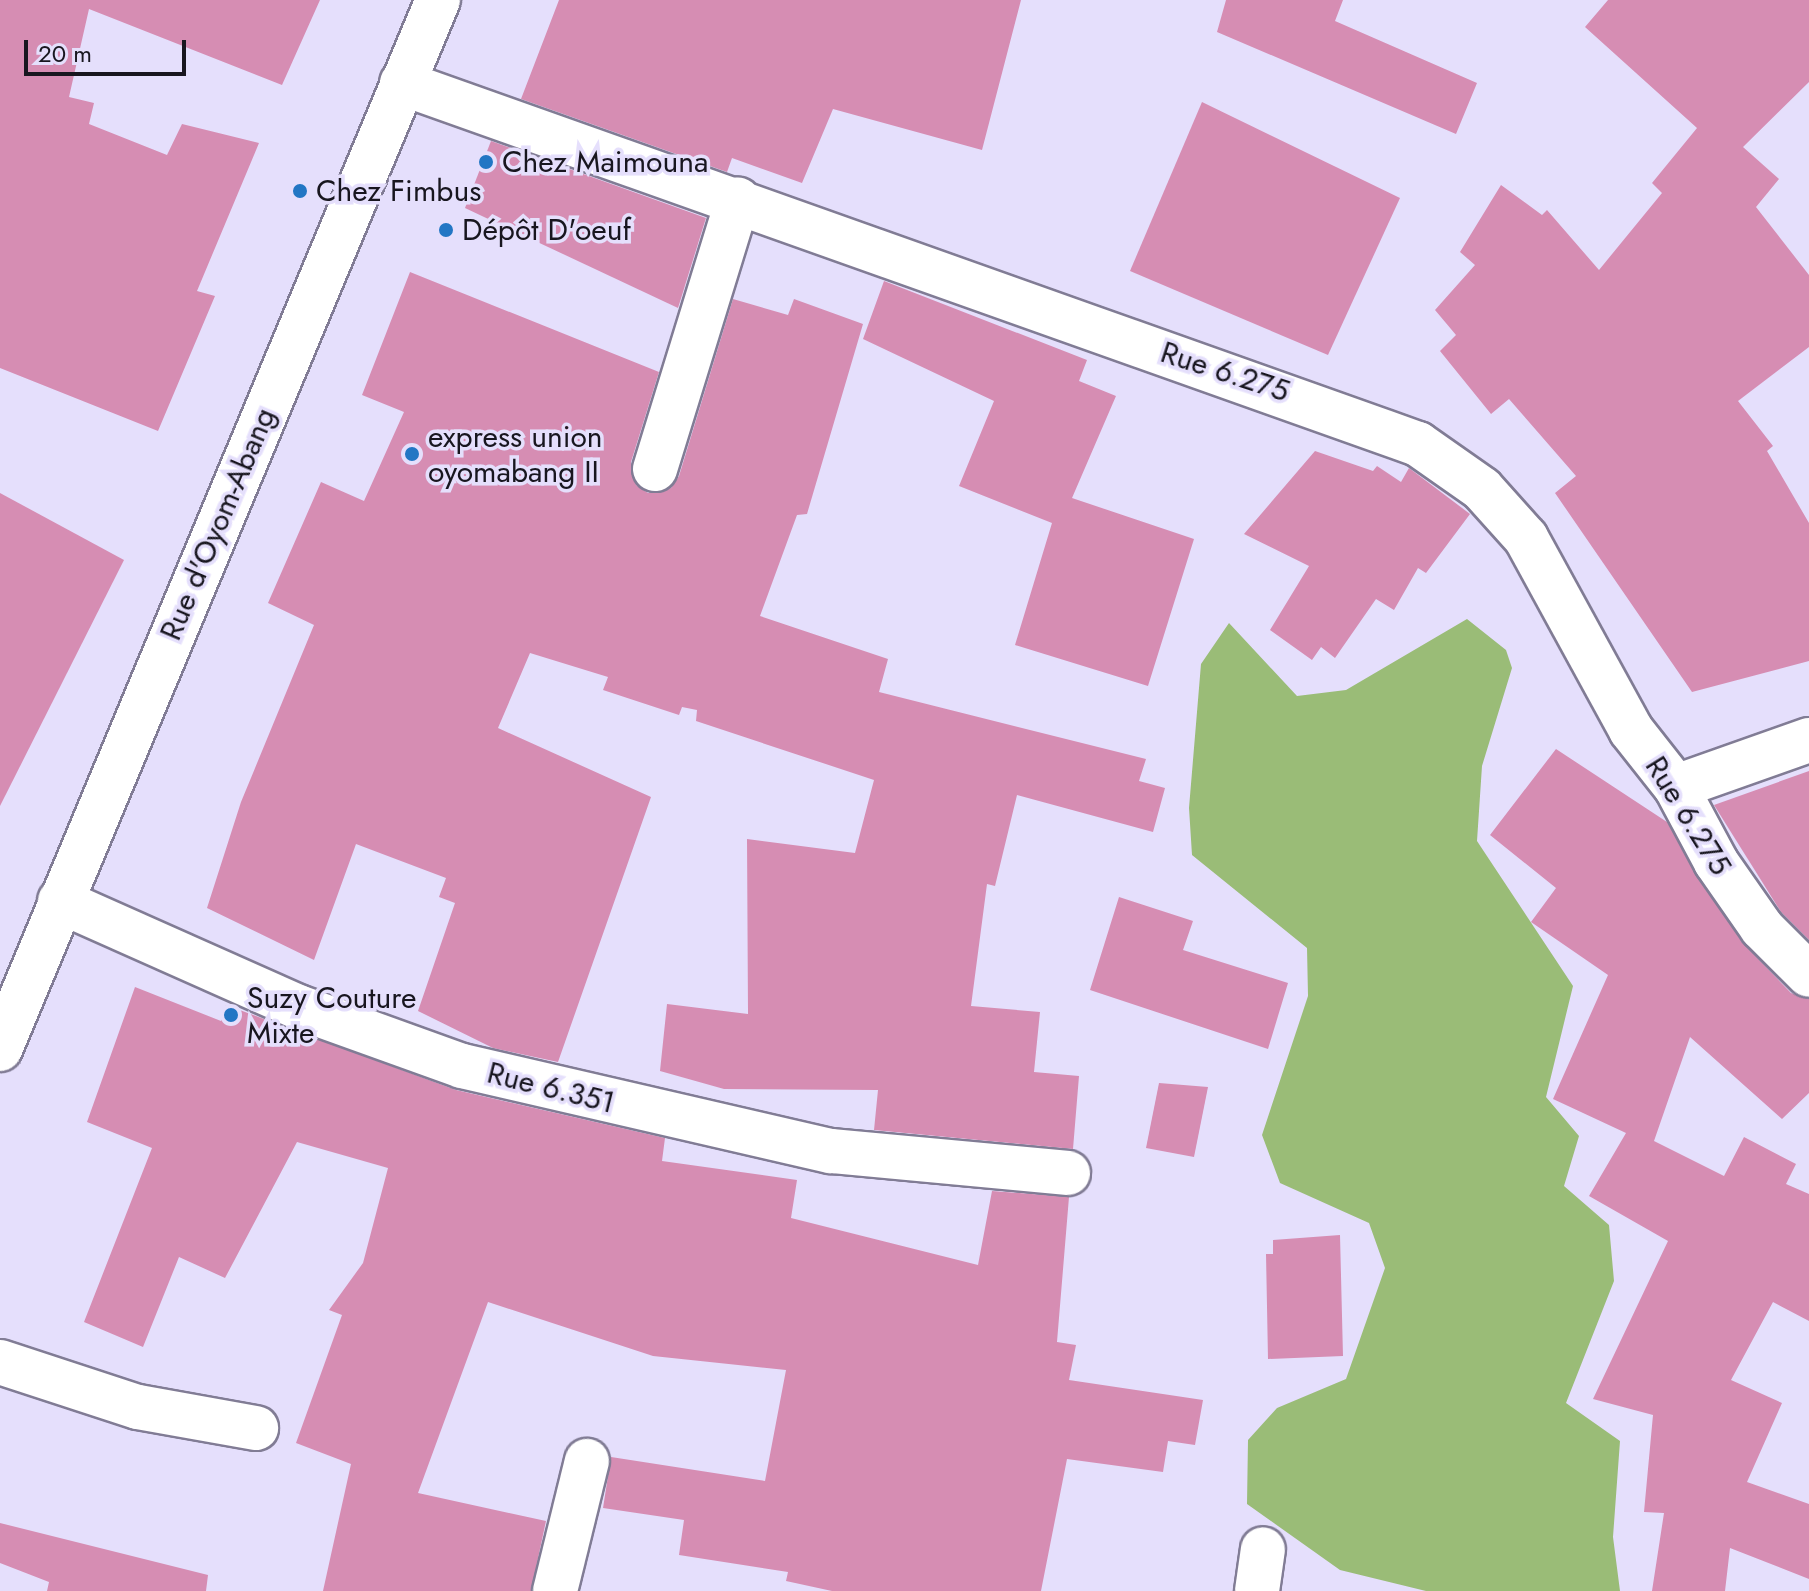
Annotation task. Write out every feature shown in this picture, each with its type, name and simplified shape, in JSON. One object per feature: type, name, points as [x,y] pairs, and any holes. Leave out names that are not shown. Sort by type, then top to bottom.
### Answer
[{"type":"street","name":"Rue d'Oyom-Abang","points":[[0,1049],[438,0]]},
{"type":"street","name":"Rue 6.275","points":[[402,83],[738,199],[1418,444],[1482,489],[1526,538],[1631,730],[1676,787],[1762,928],[1809,975]]},
{"type":"street","points":[[655,469],[738,199]]},
{"type":"street","points":[[1676,787],[1809,740]]},
{"type":"street","name":"Rue 6.351","points":[[60,901],[298,1007],[462,1066],[831,1151],[1068,1173]]},
{"type":"street","points":[[0,1362],[138,1407],[256,1428]]},
{"type":"street","points":[[555,1591],[587,1461]]},
{"type":"green space","points":[[1467,619],[1506,650],[1512,668],[1482,766],[1477,841],[1573,986],[1546,1097],[1579,1136],[1564,1186],[1609,1225],[1614,1281],[1566,1403],[1620,1441],[1613,1537],[1620,1591],[1426,1591],[1340,1570],[1247,1504],[1248,1440],[1277,1408],[1346,1379],[1385,1268],[1369,1223],[1280,1183],[1262,1135],[1308,996],[1307,948],[1192,855],[1189,808],[1201,664],[1229,623],[1297,696],[1346,690]]},
{"type":"building","points":[[0,0],[320,0],[282,85],[89,9],[69,97],[94,103],[89,124],[167,155],[182,124],[259,143],[197,291],[215,296],[158,431],[0,368]]},
{"type":"building","points":[[559,0],[1021,0],[982,150],[833,109],[802,183],[732,158],[727,172],[521,99]]},
{"type":"building","points":[[1226,0],[1343,0],[1335,21],[1477,83],[1456,134],[1217,32]]},
{"type":"building","points":[[1608,0],[1809,0],[1809,82],[1743,147],[1779,179],[1756,207],[1809,275],[1809,347],[1738,401],[1773,446],[1767,451],[1809,523],[1809,661],[1692,692],[1555,493],[1576,476],[1509,399],[1491,414],[1440,351],[1456,335],[1435,310],[1475,265],[1460,252],[1501,185],[1542,215],[1547,210],[1599,270],[1662,193],[1652,183],[1697,128],[1585,27]]},
{"type":"building","points":[[1202,102],[1400,198],[1328,355],[1130,271]]},
{"type":"building","points":[[491,141],[706,218],[678,308],[465,208]]},
{"type":"building","points":[[410,272],[659,372],[631,462],[636,485],[648,493],[671,488],[679,476],[733,299],[788,315],[794,299],[863,324],[807,514],[797,515],[760,616],[888,659],[879,692],[1146,759],[1139,781],[1165,788],[1153,832],[1017,795],[995,886],[987,884],[971,1006],[1040,1012],[1034,1072],[1079,1076],[1073,1149],[874,1130],[878,1090],[724,1089],[660,1071],[667,1004],[748,1014],[747,839],[855,853],[874,780],[696,721],[697,710],[682,707],[679,715],[603,690],[608,677],[530,653],[498,728],[651,797],[558,1062],[493,1048],[418,1011],[455,903],[439,897],[446,878],[356,844],[314,960],[207,908],[241,802],[314,625],[268,603],[321,482],[364,501],[404,412],[362,395]]},
{"type":"building","points":[[884,281],[1087,360],[1079,381],[1116,396],[1072,498],[1194,539],[1148,686],[1015,645],[1052,523],[959,486],[994,401],[863,339]]},
{"type":"building","points":[[1315,451],[1373,471],[1377,466],[1401,482],[1409,468],[1470,514],[1426,573],[1418,568],[1394,610],[1376,599],[1335,658],[1321,647],[1312,660],[1270,630],[1309,566],[1244,534]]},
{"type":"building","points":[[0,493],[124,560],[0,806]]},
{"type":"building","points":[[1556,749],[1667,822],[1742,942],[1791,993],[1809,999],[1809,1093],[1782,1119],[1690,1037],[1654,1141],[1724,1176],[1744,1137],[1796,1164],[1786,1184],[1809,1194],[1809,1321],[1773,1302],[1731,1380],[1782,1403],[1747,1482],[1809,1504],[1809,1579],[1730,1548],[1725,1591],[1652,1591],[1664,1513],[1644,1512],[1653,1415],[1593,1399],[1668,1241],[1589,1196],[1626,1133],[1553,1099],[1608,975],[1531,922],[1556,888],[1490,835]]},
{"type":"building","points":[[1809,771],[1809,940],[1781,912],[1714,805]]},
{"type":"building","points":[[1119,897],[1193,921],[1183,950],[1288,983],[1268,1049],[1090,990]]},
{"type":"building","points":[[135,987],[221,1021],[226,1005],[456,1090],[665,1138],[662,1161],[797,1180],[791,1218],[978,1265],[992,1191],[1069,1197],[1057,1342],[1076,1345],[1069,1380],[1203,1400],[1195,1445],[1168,1441],[1163,1472],[1067,1459],[1041,1591],[832,1591],[786,1581],[788,1572],[679,1555],[684,1520],[603,1508],[611,1457],[765,1481],[786,1370],[653,1356],[488,1302],[418,1493],[546,1521],[531,1591],[323,1591],[351,1464],[296,1443],[342,1315],[329,1310],[363,1263],[388,1168],[297,1142],[225,1278],[179,1257],[143,1347],[84,1322],[152,1148],[87,1122]]},
{"type":"building","points":[[1159,1083],[1208,1087],[1194,1157],[1146,1148]]},
{"type":"building","points":[[1340,1235],[1343,1356],[1268,1359],[1266,1254],[1273,1254],[1273,1240]]},
{"type":"building","points":[[0,1523],[208,1575],[206,1591],[47,1591],[49,1582],[0,1563]]},
{"type":"place","name":"Chez Maimouna","points":[[486,162]]},
{"type":"place","name":"Chez Fimbus","points":[[300,191]]},
{"type":"place","name":"Dépôt D'oeuf","points":[[446,230]]},
{"type":"place","name":"express union oyomabang II","points":[[412,454]]},
{"type":"place","name":"Suzy Couture Mixte","points":[[231,1015]]}]
